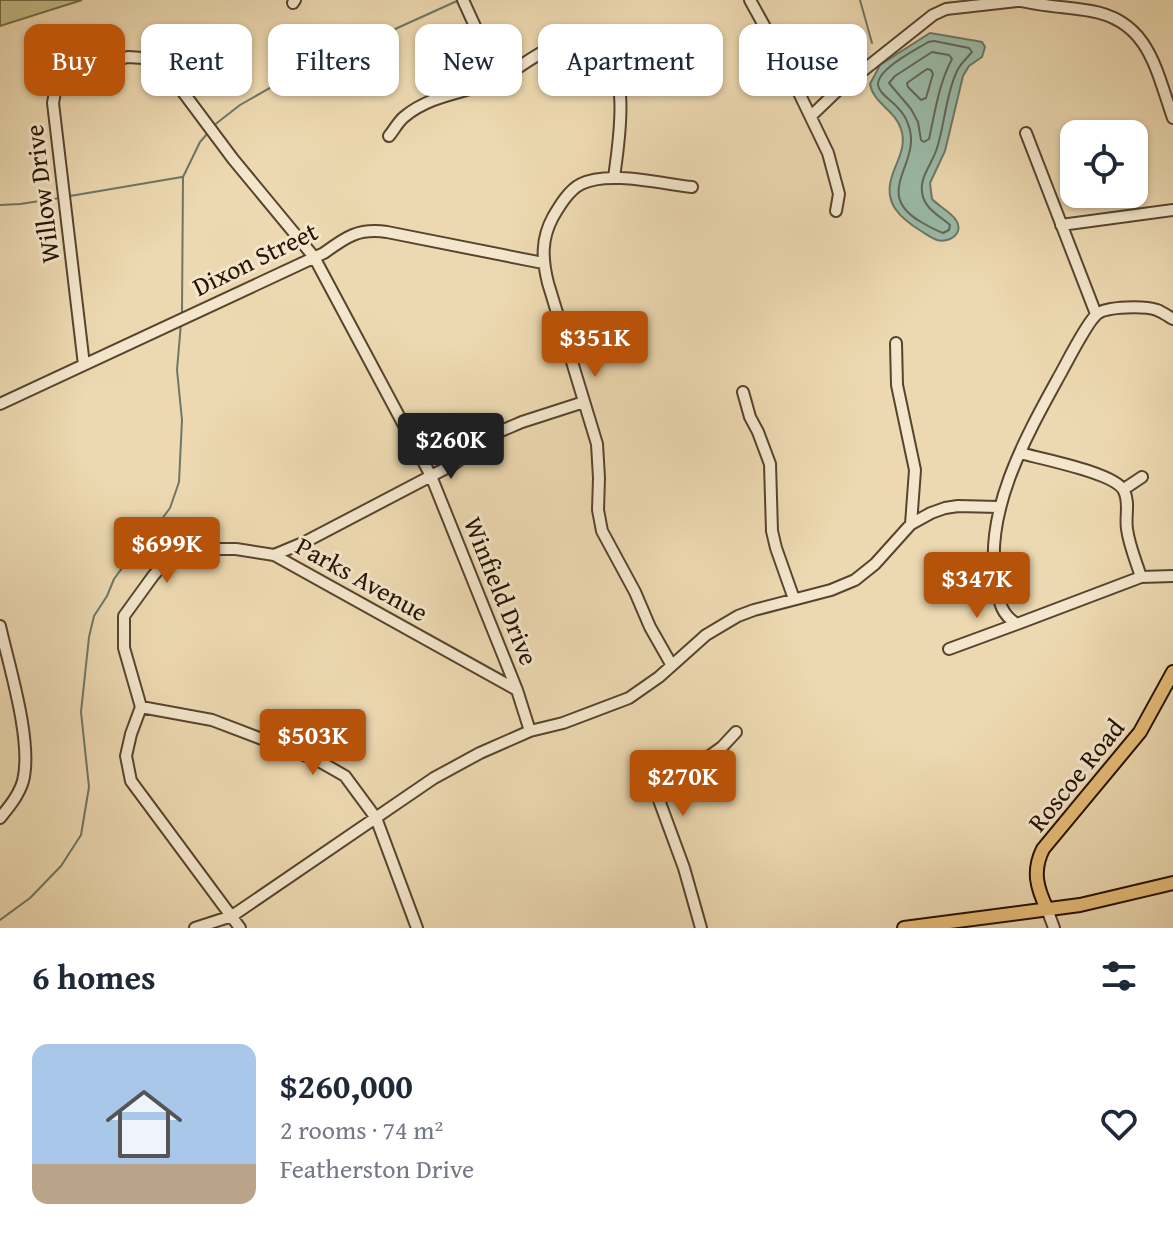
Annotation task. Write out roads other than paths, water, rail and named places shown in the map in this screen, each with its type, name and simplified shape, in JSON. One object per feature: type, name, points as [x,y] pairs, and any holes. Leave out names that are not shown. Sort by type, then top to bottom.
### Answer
[{"type":"main road","name":"Roscoe Road","points":[[1047,909],[1036,882],[1036,869],[1043,849],[1140,732],[1173,672]]},
{"type":"main road","points":[[904,928],[1100,901],[1173,884]]},
{"type":"street","points":[[463,0],[474,24]]},
{"type":"street","points":[[750,0],[774,41],[828,153],[839,194],[836,211]]},
{"type":"street","points":[[811,116],[836,92],[933,15],[946,9],[1017,0],[1096,12],[1130,26],[1148,52],[1173,118]]},
{"type":"street","points":[[522,65],[554,46],[569,42],[587,43],[603,50],[615,68],[620,88],[614,178]]},
{"type":"street","name":"Willow Drive","points":[[84,365],[53,103],[55,92],[62,83],[76,75],[103,63],[128,57],[143,58],[159,66],[314,257]]},
{"type":"street","points":[[389,136],[402,118],[428,101],[445,96]]},
{"type":"street","points":[[1026,133],[1096,314]]},
{"type":"street","points":[[671,664],[602,531],[598,510],[597,444],[543,263],[543,251],[548,226],[568,195],[584,182],[614,178],[692,187]]},
{"type":"street","points":[[1061,225],[1173,210]]},
{"type":"street","name":"Dixon Street","points":[[0,404],[314,257],[355,233],[372,230],[543,263]]},
{"type":"street","name":"Winfield Drive","points":[[314,257],[431,476],[517,690],[530,731]]},
{"type":"street","points":[[1017,624],[1001,608],[993,568],[999,507],[1038,415],[1096,314],[1141,307],[1173,319]]},
{"type":"street","points":[[896,343],[897,385],[915,470],[911,524]]},
{"type":"street","points":[[743,392],[770,464],[772,531],[794,599]]},
{"type":"street","points":[[274,555],[454,464],[494,434],[584,402]]},
{"type":"street","points":[[1020,453],[1112,479],[1124,489],[1127,528],[1141,577]]},
{"type":"street","points":[[1124,489],[1142,477]]},
{"type":"street","points":[[195,928],[232,916],[434,778],[480,753],[530,731],[563,723],[629,698],[659,677],[706,635],[738,616],[831,590],[855,580],[875,564],[911,524],[945,508],[967,505],[999,507]]},
{"type":"street","name":"Parks Avenue","points":[[141,707],[124,648],[124,616],[164,563],[184,552],[204,549],[236,549],[274,555],[517,690]]},
{"type":"street","points":[[949,649],[1141,577],[1173,576]]},
{"type":"street","points":[[0,626],[21,715],[25,750],[23,781],[0,818]]},
{"type":"street","points":[[0,681],[12,678]]},
{"type":"street","points":[[240,928],[131,781],[126,756],[141,707],[212,720],[317,760],[345,776],[376,818],[417,928]]},
{"type":"street","points":[[701,928],[684,868],[659,800],[661,791],[722,747],[736,732]]},
{"type":"street","points":[[1047,909],[1054,928]]},
{"type":"water","points":[[930,33],[982,42],[985,47],[982,57],[969,66],[963,76],[945,151],[930,183],[932,199],[957,221],[955,236],[943,241],[913,226],[895,209],[890,186],[903,136],[898,122],[875,96],[870,84],[880,65]]},
{"type":"waterway","points":[[860,0],[872,43]]},
{"type":"waterway","points":[[213,126],[240,105],[289,77],[457,1]]},
{"type":"waterway","points":[[182,313],[183,177],[207,134]]},
{"type":"waterway","points":[[70,196],[182,177]]},
{"type":"waterway","points":[[0,205],[60,198]]},
{"type":"waterway","points":[[0,920],[30,898],[61,866],[81,835],[89,787],[81,712],[89,637],[94,616],[114,579],[170,508],[179,482],[182,420],[177,370],[181,323]]}]
